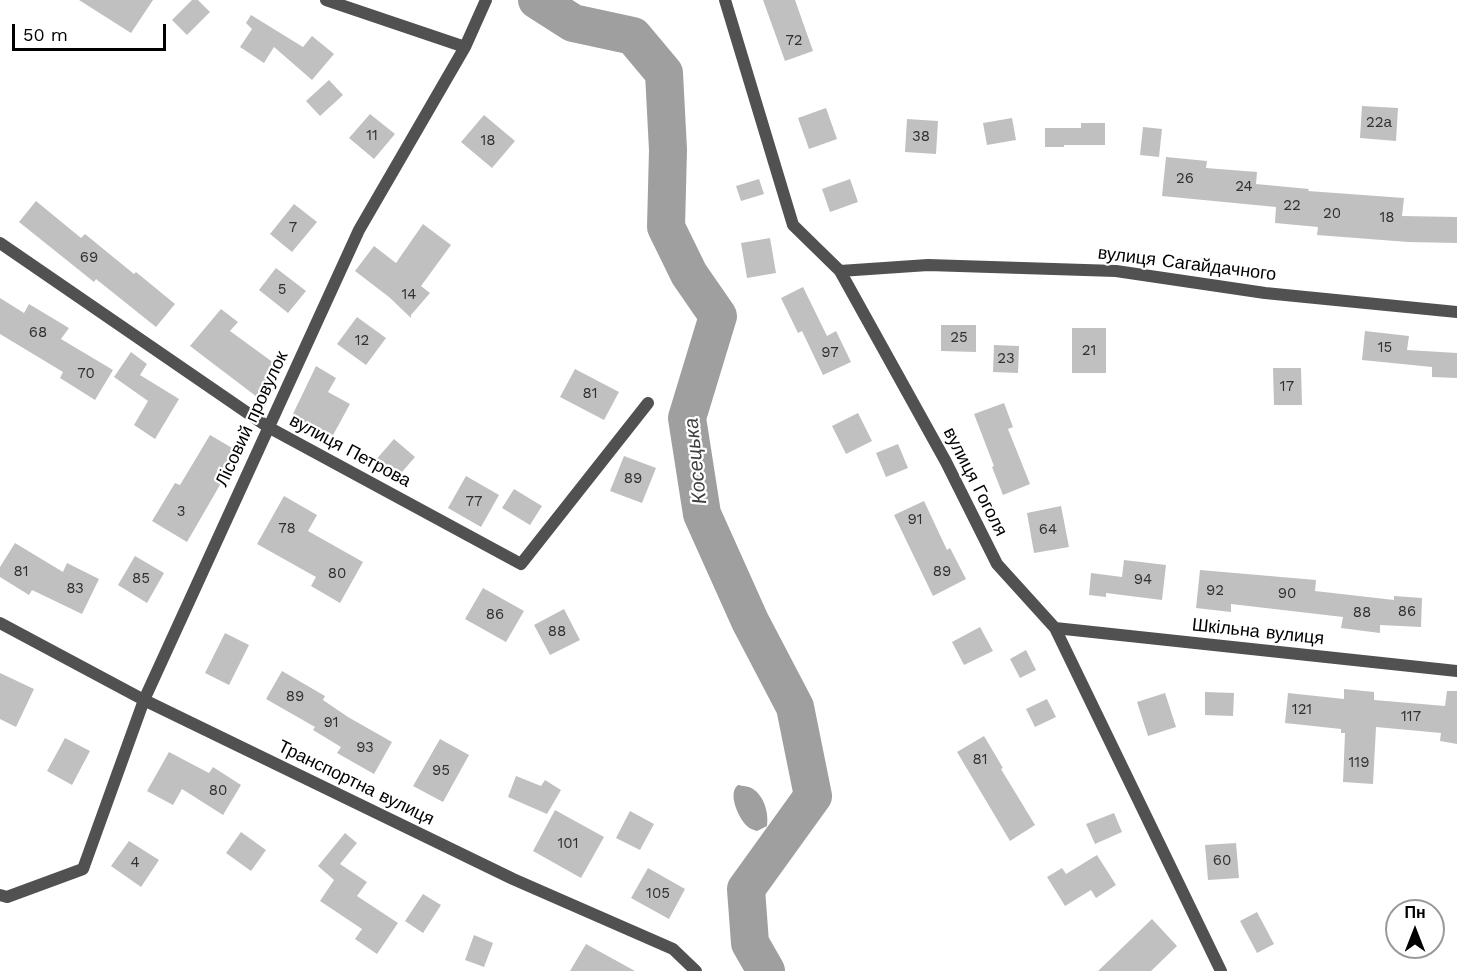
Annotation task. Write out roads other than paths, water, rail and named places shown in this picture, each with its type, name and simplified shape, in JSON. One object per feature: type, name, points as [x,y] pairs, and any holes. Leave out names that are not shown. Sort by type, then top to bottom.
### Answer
[{"type":"street","points":[[326,0],[465,47]]},
{"type":"street","name":"Лісовий провулок","points":[[0,895],[7,897],[83,869],[144,700],[359,230],[465,47],[486,0]]},
{"type":"street","name":"вулиця Гоголя","points":[[725,0],[793,225],[840,271],[946,462],[997,564],[1055,628],[1221,971]]},
{"type":"street","name":"вулиця Петрова","points":[[0,243],[268,427],[521,564],[648,403]]},
{"type":"street","name":"вулиця Сагайдачного","points":[[840,271],[928,265],[1116,271],[1265,293],[1457,312]]},
{"type":"street","name":"Транспортна вулиця","points":[[0,623],[144,700],[513,879],[673,949],[696,971]]},
{"type":"street","name":"Шкільна вулиця","points":[[1055,628],[1457,671]]},
{"type":"waterway","name":"Косецька","points":[[537,0],[573,23],[633,36],[664,73],[668,150],[666,227],[689,274],[718,316],[687,418],[702,514],[750,621],[795,707],[813,796],[746,889],[750,943],[766,971]]}]
